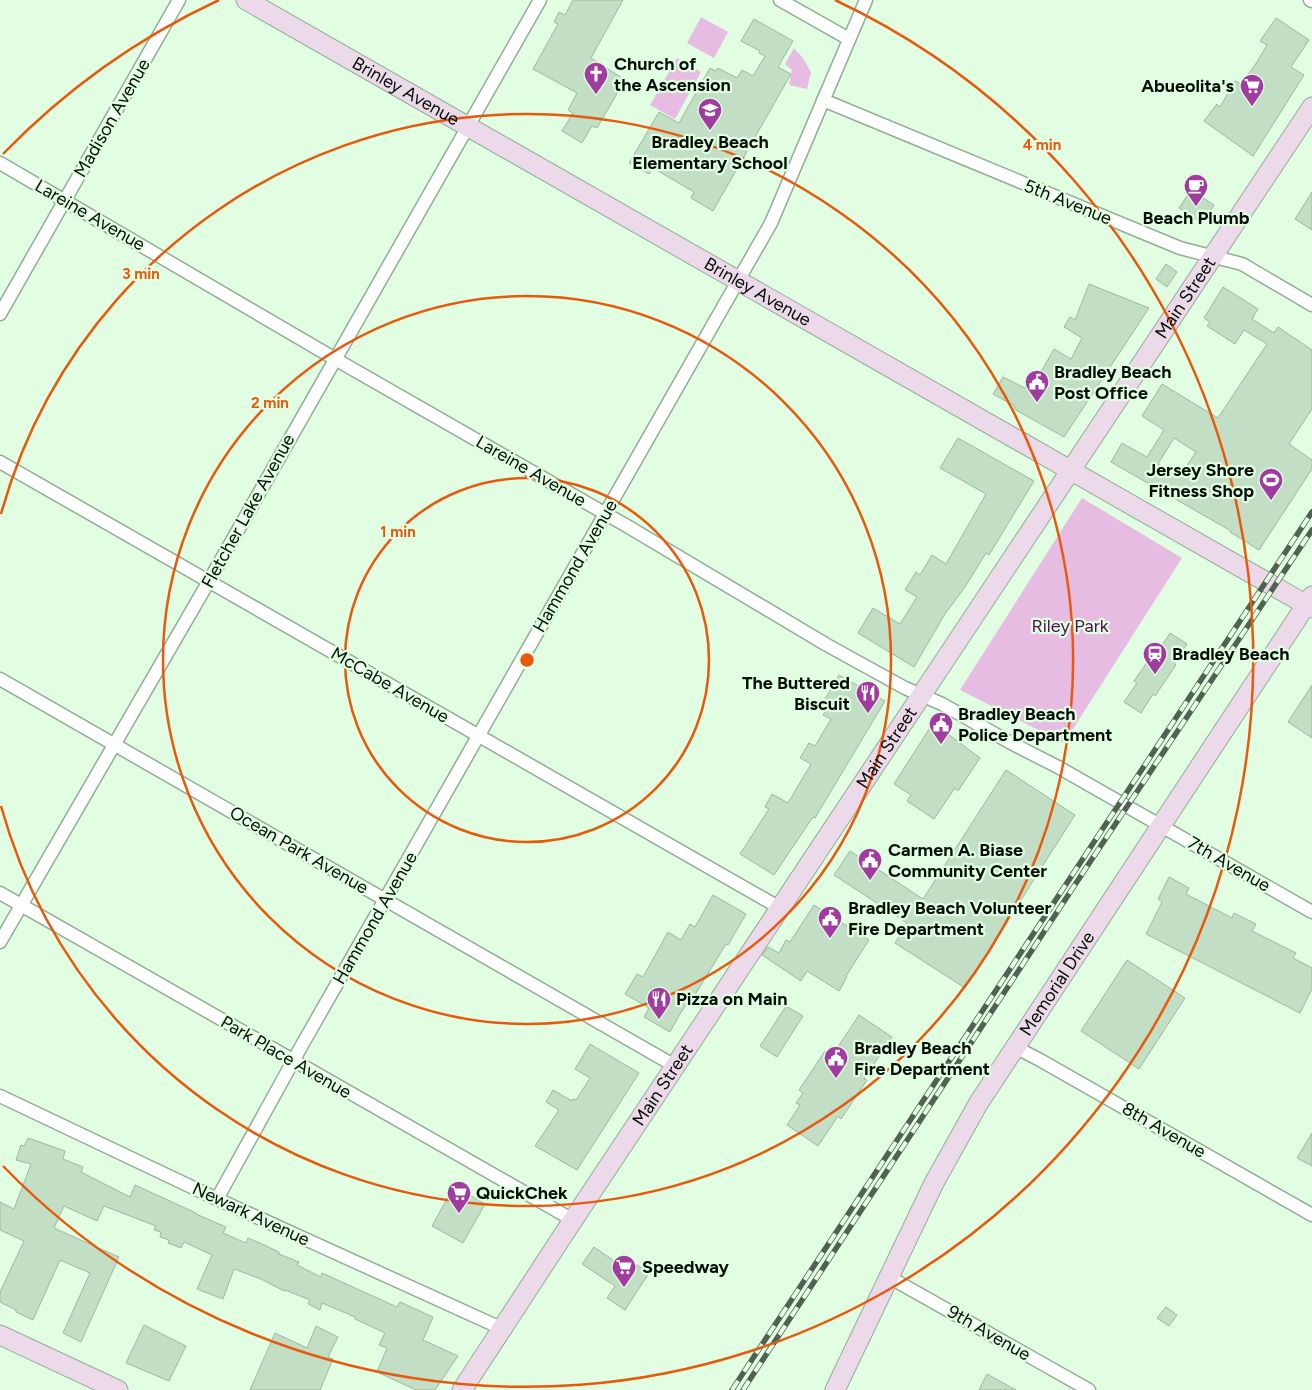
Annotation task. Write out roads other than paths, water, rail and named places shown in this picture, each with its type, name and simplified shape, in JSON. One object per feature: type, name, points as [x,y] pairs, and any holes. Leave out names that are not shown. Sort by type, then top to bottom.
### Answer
[{"type":"street","name":"Madison Avenue","points":[[0,314],[179,0]]},
{"type":"street","name":"Brinley Avenue","points":[[246,0],[1270,584],[1310,603]]},
{"type":"street","name":"Fletcher Lake Avenue","points":[[0,942],[209,581],[540,0]]},
{"type":"street","points":[[780,0],[849,39]]},
{"type":"street","name":"Hammond Avenue","points":[[217,1199],[293,1061],[771,223],[866,0]]},
{"type":"street","name":"5th Avenue","points":[[823,100],[1180,248],[1242,264],[1312,305]]},
{"type":"street","name":"Main Street","points":[[462,1390],[1312,107]]},
{"type":"street","name":"Lareine Avenue","points":[[0,163],[827,645],[905,688],[942,704],[1153,821]]},
{"type":"street","name":"McCabe Avenue","points":[[0,462],[780,908]]},
{"type":"street","name":"Memorial Drive","points":[[835,1390],[950,1152],[978,1104],[1153,821],[1310,603]]},
{"type":"street","name":"Ocean Park Avenue","points":[[0,679],[675,1066]]},
{"type":"street","name":"7th Avenue","points":[[1153,821],[1312,912]]},
{"type":"street","name":"Park Place Avenue","points":[[0,893],[573,1220]]},
{"type":"street","name":"8th Avenue","points":[[1015,1047],[1058,1069],[1312,1215]]},
{"type":"street","name":"Newark Avenue","points":[[0,1096],[217,1199],[503,1329]]},
{"type":"street","name":"9th Avenue","points":[[889,1277],[1089,1390]]},
{"type":"street","points":[[0,1335],[118,1390]]},
{"type":"railway","points":[[732,1390],[1312,512]]},
{"type":"railway","points":[[743,1390],[1086,868],[1312,530]]},
{"type":"place","name":"Church of the Ascension","points":[[596,95]]},
{"type":"place","name":"Abueolita's","points":[[1252,107]]},
{"type":"place","name":"Bradley Beach Elementary School","points":[[710,131]]},
{"type":"place","name":"Beach Plumb","points":[[1196,207]]},
{"type":"place","name":"Bradley Beach Post Office","points":[[1037,403]]},
{"type":"place","name":"Jersey Shore Fitness Shop","points":[[1271,501]]},
{"type":"place","name":"Bradley Beach","points":[[1155,675]]},
{"type":"place","name":"The Buttered Biscuit","points":[[868,714]]},
{"type":"place","name":"Bradley Beach Police Department","points":[[941,745]]},
{"type":"place","name":"Carmen A. Biase Community Center","points":[[870,881]]},
{"type":"place","name":"Bradley Beach Volunteer Fire Department","points":[[830,939]]},
{"type":"place","name":"Pizza on Main","points":[[659,1020]]},
{"type":"place","name":"Bradley Beach Fire Department","points":[[836,1079]]},
{"type":"place","name":"QuickChek","points":[[459,1214]]},
{"type":"place","name":"Speedway","points":[[624,1288]]},
{"type":"park label","name":"Riley Park","points":[[1070,626]]}]
